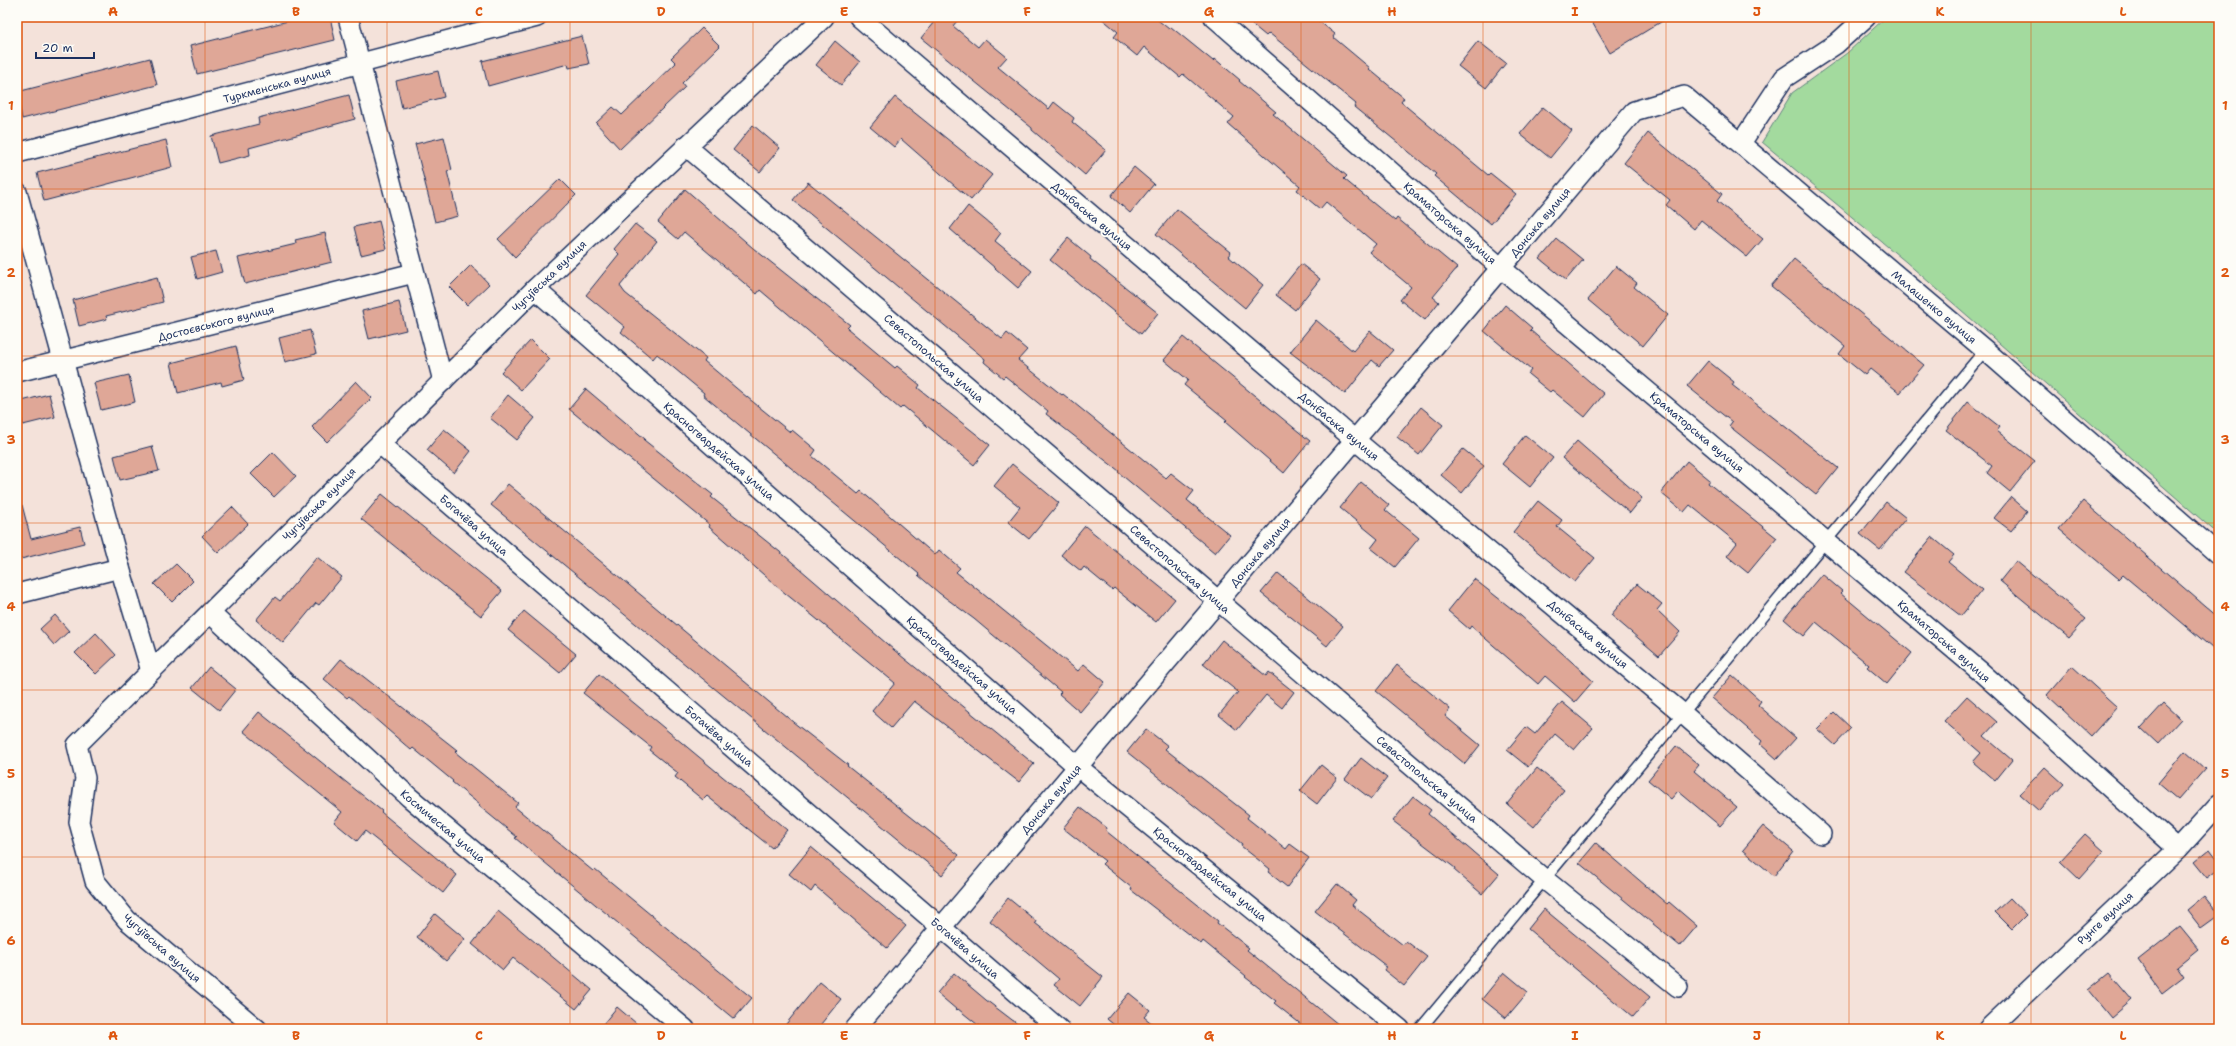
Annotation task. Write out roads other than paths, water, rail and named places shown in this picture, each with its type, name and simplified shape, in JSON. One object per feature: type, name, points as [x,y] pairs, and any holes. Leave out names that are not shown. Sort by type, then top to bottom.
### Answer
[{"type":"street","points":[[348,17],[443,381]]},
{"type":"street","name":"Туркменська вулиця","points":[[17,153],[537,17]]},
{"type":"street","name":"Чугуївська вулиця","points":[[257,1029],[127,920],[96,881],[79,822],[85,778],[77,745],[535,290],[824,17]]},
{"type":"street","name":"Донбаська вулиця","points":[[859,17],[1355,440],[1682,713],[1821,834]]},
{"type":"street","name":"Краматорська вулиця","points":[[1214,17],[1501,268],[1981,672],[2178,849]]},
{"type":"street","points":[[1741,143],[1784,78],[1836,44],[1866,17]]},
{"type":"street","name":"Малашенко вулиця","points":[[1634,111],[1684,96],[1984,350],[2219,556]]},
{"type":"street","name":"Донська вулиця","points":[[855,1029],[1634,111]]},
{"type":"street","name":"Севастопольская улица","points":[[686,146],[1544,879],[1678,987]]},
{"type":"street","points":[[17,192],[120,568],[151,671]]},
{"type":"street","name":"Достоєвського вулиця","points":[[17,372],[414,273]]},
{"type":"street","name":"Красногвардейская улица","points":[[535,290],[1078,767],[1400,1029]]},
{"type":"street","name":"Богачёва улица","points":[[380,444],[1059,1029]]},
{"type":"street","points":[[17,594],[120,568]]},
{"type":"street","name":"Космическая улица","points":[[210,613],[409,797],[685,1029]]},
{"type":"street","name":"Рунге вулиця","points":[[1988,1029],[2178,849],[2219,804]]},
{"type":"lane","points":[[1420,1029],[1984,350]]}]
